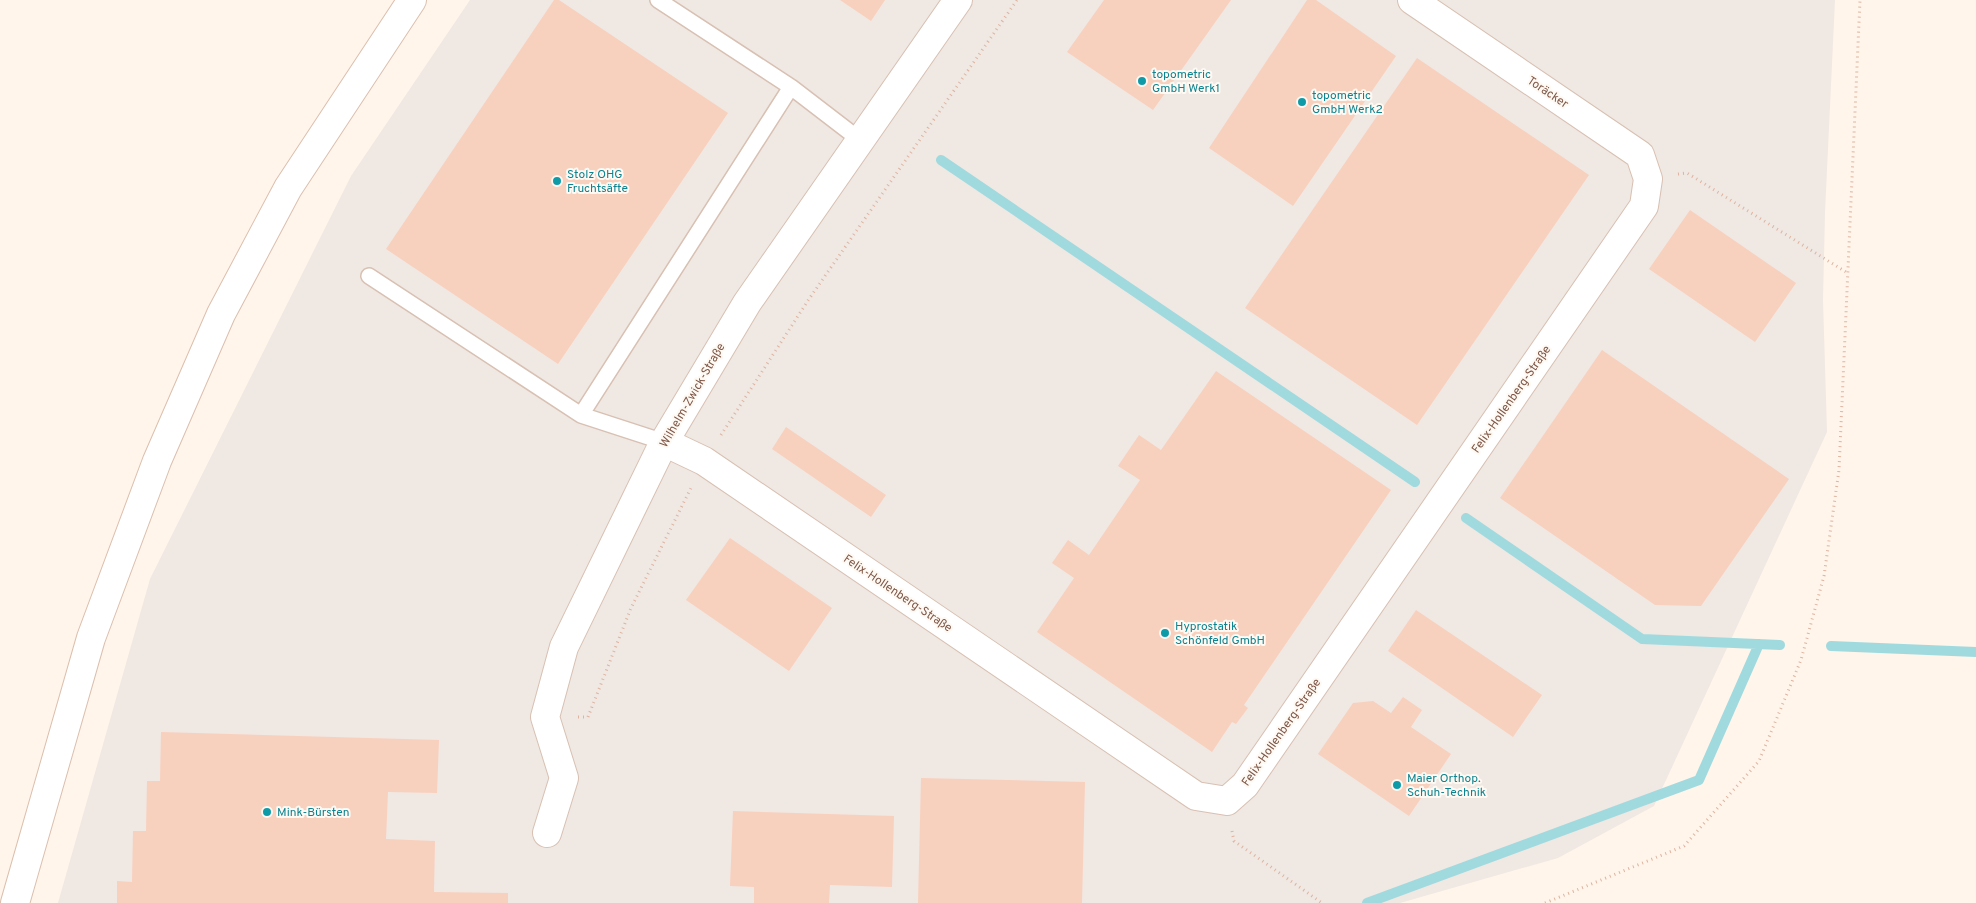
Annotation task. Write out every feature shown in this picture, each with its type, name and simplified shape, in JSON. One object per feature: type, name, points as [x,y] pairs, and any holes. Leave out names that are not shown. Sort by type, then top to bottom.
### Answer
[{"type":"street","points":[[15,903],[91,638],[157,461],[221,314],[288,188],[412,0]]},
{"type":"street","name":"Wilhelm-Zwick-Straße","points":[[545,717],[564,647],[664,442],[746,303],[958,0]]},
{"type":"street","name":"Toräcker","points":[[1412,0],[1640,155],[1648,179],[1644,206]]},
{"type":"street","name":"Felix-Hollenberg-Straße","points":[[664,442],[704,461],[1196,796],[1227,801],[1245,784],[1644,206]]},
{"type":"street","points":[[545,717],[564,778],[547,833]]},
{"type":"lane","points":[[658,0],[791,87],[860,140]]},
{"type":"lane","points":[[581,415],[791,87]]},
{"type":"lane","points":[[369,276],[581,415],[664,442]]},
{"type":"path","points":[[545,717],[588,717],[631,608],[704,461],[809,299],[1017,0]]},
{"type":"path","points":[[1545,903],[1684,846],[1759,761],[1802,660],[1824,576],[1839,470],[1846,272],[1860,0]]},
{"type":"path","points":[[1648,179],[1688,173],[1846,272]]},
{"type":"path","points":[[1227,801],[1234,841],[1322,903]]},
{"type":"shaded area","points":[[470,0],[1835,0],[1825,212],[1823,300],[1827,432],[1654,806],[1558,858],[1400,903],[58,903],[150,579],[351,176]]},
{"type":"building","name":"Stolz OHG Fruchtsäfte","points":[[554,0],[559,0],[728,113],[558,364],[386,249]]},
{"type":"building","points":[[840,0],[885,0],[871,21]]},
{"type":"building","name":"topometric GmbH Werk1","points":[[1104,0],[1231,0],[1153,110],[1067,52]]},
{"type":"building","name":"topometric GmbH Werk2","points":[[1307,0],[1316,0],[1396,56],[1293,206],[1209,148]]},
{"type":"building","points":[[1417,58],[1589,175],[1417,425],[1245,308]]},
{"type":"building","points":[[1690,210],[1796,283],[1755,342],[1649,269]]},
{"type":"building","points":[[1602,350],[1789,479],[1701,606],[1655,605],[1500,498]]},
{"type":"building","points":[[1216,371],[1391,490],[1244,705],[1248,708],[1236,724],[1232,722],[1212,752],[1037,632],[1074,578],[1052,563],[1068,540],[1089,555],[1140,480],[1118,466],[1139,435],[1161,450]]},
{"type":"building","points":[[786,427],[886,495],[871,517],[772,449]]},
{"type":"building","points":[[730,538],[832,608],[789,671],[686,600]]},
{"type":"building","points":[[1416,610],[1542,695],[1513,737],[1388,651]]},
{"type":"building","name":"Maier Orthop. Schuh-Technik","points":[[1403,697],[1422,710],[1411,727],[1451,754],[1409,816],[1318,754],[1353,703],[1373,701],[1391,713]]},
{"type":"building","name":"Mink-Bürsten","points":[[161,732],[439,740],[437,793],[388,792],[386,839],[435,841],[434,892],[508,893],[508,903],[117,903],[117,881],[132,882],[133,831],[146,831],[147,781],[160,781]]},
{"type":"building","points":[[921,778],[1085,782],[1082,903],[918,903]]},
{"type":"building","points":[[733,811],[894,816],[892,887],[830,885],[829,903],[754,903],[754,887],[730,886]]},
{"type":"waterway","points":[[941,160],[1415,482]]},
{"type":"waterway","points":[[1466,518],[1642,639],[1780,645]]},
{"type":"waterway","points":[[1367,903],[1699,780],[1759,644]]},
{"type":"waterway","points":[[1831,646],[1976,652]]},
{"type":"place","name":"topometric GmbH Werk1","points":[[1142,81]]},
{"type":"place","name":"topometric GmbH Werk2","points":[[1302,102]]},
{"type":"place","name":"Stolz OHG Fruchtsäfte","points":[[557,181]]},
{"type":"place","name":"Hyprostatik Schönfeld GmbH","points":[[1165,633]]},
{"type":"place","name":"Maier Orthop. Schuh-Technik","points":[[1397,785]]},
{"type":"place","name":"Mink-Bürsten","points":[[267,812]]}]
